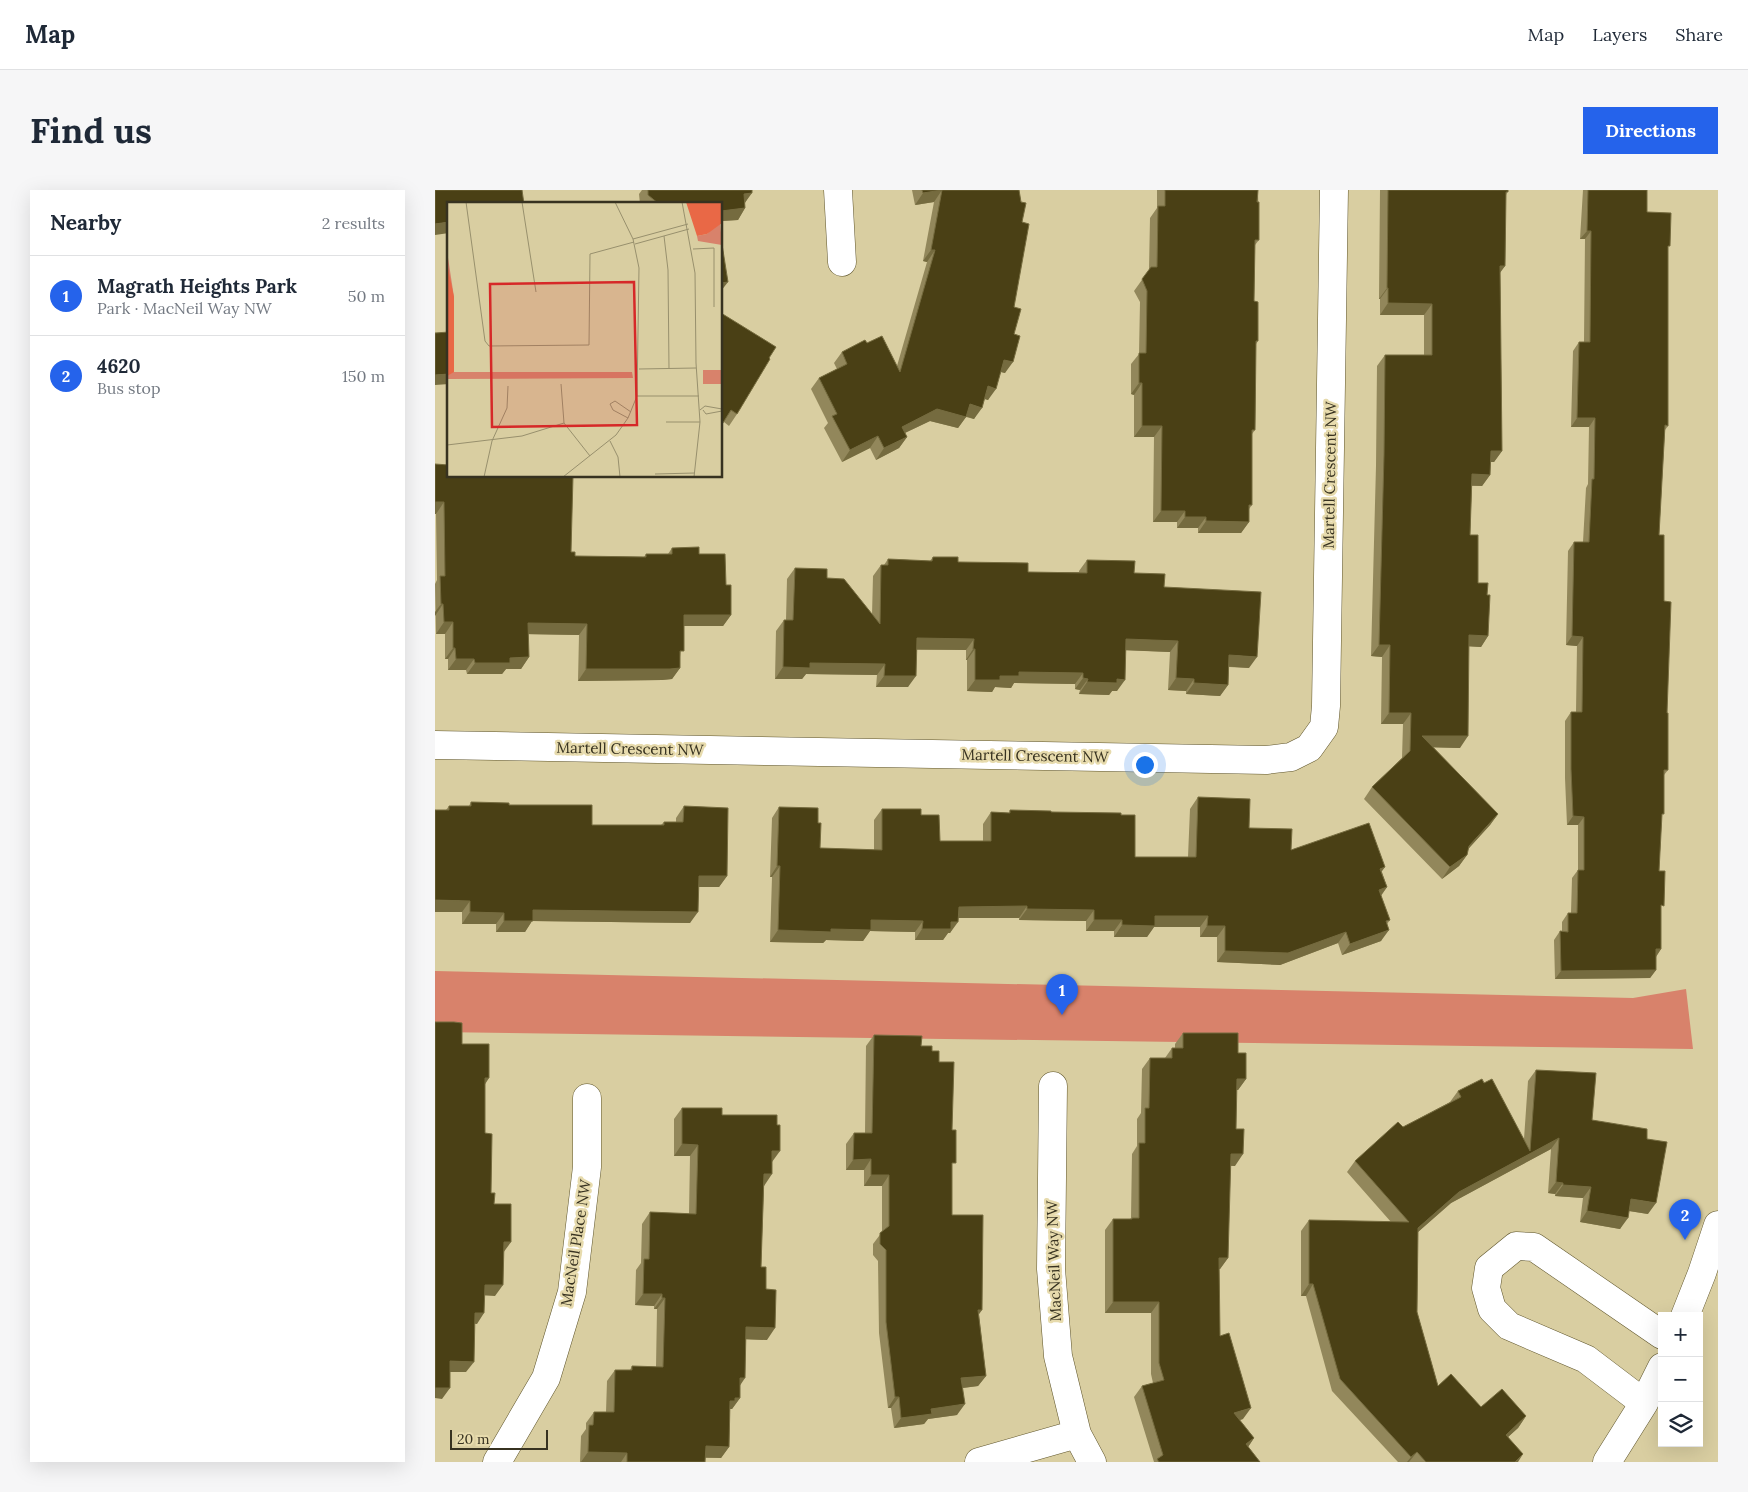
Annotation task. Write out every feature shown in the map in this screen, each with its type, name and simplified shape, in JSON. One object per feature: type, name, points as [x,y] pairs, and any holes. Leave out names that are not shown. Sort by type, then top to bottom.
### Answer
[{"type":"street","points":[[838,190],[842,262]]},
{"type":"street","name":"Martell Crescent NW","points":[[435,745],[1266,760],[1291,757],[1309,748],[1324,727],[1326,706],[1334,190]]},
{"type":"street","name":"MacNeil Way NW","points":[[1053,1086],[1051,1269],[1058,1356],[1077,1434],[1093,1462]]},
{"type":"street","name":"MacNeil Place NW","points":[[497,1462],[546,1378],[571,1292],[587,1167],[587,1098]]},
{"type":"street","points":[[1687,1312],[1718,1225]]},
{"type":"street","points":[[1644,1403],[1586,1359],[1509,1326],[1492,1309],[1486,1288],[1489,1268],[1517,1246],[1534,1248],[1658,1332]]},
{"type":"street","points":[[1607,1462],[1644,1403],[1658,1375]]},
{"type":"street","points":[[979,1462],[1077,1434]]},
{"type":"shaded area","points":[[435,971],[1633,998],[1686,989],[1693,1049],[435,1032]]},
{"type":"building","points":[[435,190],[522,190],[524,202],[447,202],[447,222],[435,224]]},
{"type":"building","points":[[648,190],[752,190],[752,193],[744,194],[745,208],[723,211],[723,202],[657,202],[648,195]]},
{"type":"building","points":[[922,190],[942,190],[923,193]]},
{"type":"building","points":[[942,190],[1019,190],[1021,202],[1026,203],[1022,222],[1029,224],[1014,307],[1021,309],[1014,334],[1020,336],[1013,362],[1004,360],[996,389],[988,386],[982,408],[970,404],[966,417],[937,409],[902,427],[907,437],[884,448],[878,436],[850,450],[832,416],[837,414],[819,378],[847,364],[842,352],[865,340],[867,343],[882,336],[900,372],[935,250],[931,250]]},
{"type":"building","points":[[1165,190],[1258,190],[1259,240],[1255,240],[1254,301],[1258,302],[1258,341],[1256,341],[1255,430],[1252,430],[1252,505],[1249,505],[1249,522],[1206,521],[1206,517],[1185,517],[1185,511],[1161,511],[1162,426],[1142,426],[1142,383],[1139,383],[1139,353],[1146,353],[1147,291],[1142,279],[1151,267],[1157,267],[1158,206],[1165,206]]},
{"type":"building","points":[[1388,190],[1508,190],[1506,192],[1505,266],[1500,266],[1502,451],[1491,451],[1490,475],[1472,474],[1470,535],[1478,535],[1478,583],[1488,583],[1487,595],[1490,595],[1488,636],[1469,635],[1468,736],[1422,736],[1498,814],[1469,846],[1467,855],[1450,867],[1372,787],[1410,751],[1411,713],[1389,713],[1390,645],[1379,645],[1385,355],[1432,355],[1432,304],[1388,303]]},
{"type":"building","points":[[1588,190],[1647,190],[1647,212],[1671,213],[1670,246],[1668,246],[1668,426],[1665,425],[1659,535],[1664,535],[1664,601],[1671,602],[1667,713],[1668,770],[1664,770],[1664,814],[1662,814],[1659,871],[1665,871],[1664,906],[1661,905],[1661,949],[1656,949],[1656,970],[1561,971],[1560,931],[1568,932],[1568,913],[1577,913],[1578,870],[1584,870],[1584,817],[1573,816],[1571,712],[1582,712],[1583,637],[1572,636],[1574,542],[1589,542],[1592,479],[1594,479],[1595,418],[1577,418],[1579,342],[1590,342],[1591,231],[1587,231]]},
{"type":"building","points":[[723,251],[728,282],[723,283]]},
{"type":"building","points":[[723,314],[776,347],[737,414],[731,410],[723,423]]},
{"type":"building","points":[[447,332],[447,374],[435,375],[435,333]]},
{"type":"building","points":[[435,464],[447,465],[447,478],[573,478],[571,552],[575,552],[575,556],[646,557],[646,554],[672,554],[672,548],[699,547],[699,554],[725,554],[726,585],[731,585],[731,615],[684,615],[684,651],[680,651],[680,668],[586,669],[587,624],[528,623],[529,657],[510,658],[510,663],[475,663],[474,659],[456,659],[455,648],[453,648],[453,622],[444,622],[443,604],[441,604],[440,576],[445,576],[444,502],[435,502]]},
{"type":"building","points":[[933,557],[958,557],[958,562],[1028,563],[1028,572],[1087,573],[1087,560],[1135,561],[1134,573],[1165,574],[1164,587],[1261,592],[1257,657],[1229,655],[1228,685],[1194,683],[1194,679],[1176,678],[1178,641],[1126,639],[1125,680],[1117,679],[1117,683],[1087,682],[1088,679],[1083,678],[1083,673],[1019,672],[1019,676],[1000,676],[1000,680],[975,680],[974,639],[917,638],[916,676],[884,676],[885,664],[810,663],[810,668],[783,667],[784,620],[793,620],[795,568],[827,569],[827,578],[844,579],[880,624],[881,565],[888,565],[888,559],[932,561]]},
{"type":"building","points":[[1198,797],[1250,799],[1249,828],[1292,829],[1291,850],[1369,823],[1385,867],[1380,869],[1387,887],[1379,890],[1390,920],[1386,921],[1389,930],[1350,944],[1346,932],[1288,953],[1225,951],[1225,926],[1207,926],[1208,916],[1155,916],[1155,926],[1122,925],[1122,920],[1094,920],[1094,910],[1027,909],[1027,906],[959,907],[958,922],[951,922],[951,929],[922,929],[923,921],[871,920],[871,930],[831,929],[831,932],[778,930],[780,866],[777,866],[779,807],[818,808],[818,823],[821,823],[820,848],[882,850],[882,809],[921,809],[921,815],[939,815],[940,841],[991,841],[991,812],[1010,813],[1010,810],[1135,815],[1135,857],[1196,857]]},
{"type":"building","points":[[471,802],[509,803],[509,805],[592,805],[592,825],[664,825],[664,822],[683,822],[684,806],[728,808],[727,876],[699,876],[698,912],[533,910],[533,921],[504,921],[504,913],[470,912],[470,901],[435,900],[435,810],[449,810],[449,806],[471,806]]},
{"type":"building","points":[[435,1022],[462,1023],[462,1044],[489,1044],[489,1078],[485,1078],[485,1133],[492,1134],[491,1193],[495,1193],[494,1204],[511,1204],[511,1242],[504,1242],[503,1285],[485,1285],[484,1313],[475,1313],[474,1362],[450,1361],[450,1388],[435,1388]]},
{"type":"building","points":[[1183,1033],[1238,1033],[1238,1053],[1246,1053],[1246,1079],[1237,1079],[1236,1129],[1244,1129],[1243,1154],[1231,1154],[1228,1258],[1219,1258],[1220,1336],[1229,1333],[1251,1408],[1234,1413],[1254,1438],[1246,1444],[1260,1462],[1159,1462],[1157,1459],[1163,1455],[1142,1386],[1164,1380],[1159,1363],[1159,1302],[1113,1302],[1113,1219],[1139,1218],[1139,1143],[1145,1143],[1145,1108],[1149,1108],[1150,1058],[1172,1058],[1172,1048],[1183,1048]]},
{"type":"building","points":[[874,1035],[922,1036],[921,1046],[932,1046],[932,1051],[939,1051],[939,1062],[954,1062],[952,1130],[956,1130],[956,1163],[952,1163],[952,1215],[983,1215],[982,1310],[978,1310],[986,1376],[961,1378],[965,1404],[931,1409],[932,1414],[901,1418],[899,1397],[895,1397],[886,1322],[886,1250],[880,1244],[880,1233],[889,1226],[889,1175],[871,1175],[871,1159],[853,1160],[854,1133],[872,1133]]},
{"type":"building","points":[[1536,1070],[1596,1073],[1592,1120],[1647,1129],[1647,1139],[1667,1142],[1656,1203],[1631,1199],[1628,1218],[1587,1211],[1591,1187],[1563,1185],[1563,1183],[1556,1182],[1559,1138],[1459,1192],[1418,1228],[1417,1312],[1438,1386],[1451,1374],[1481,1407],[1502,1389],[1526,1416],[1506,1435],[1523,1454],[1515,1462],[1426,1462],[1417,1452],[1411,1457],[1340,1379],[1313,1284],[1309,1284],[1309,1220],[1409,1222],[1355,1161],[1398,1122],[1403,1127],[1461,1097],[1458,1091],[1482,1079],[1484,1083],[1492,1079],[1530,1151]]},
{"type":"building","points":[[682,1108],[722,1108],[722,1115],[777,1115],[777,1125],[780,1125],[780,1151],[772,1151],[772,1174],[764,1174],[761,1267],[766,1267],[766,1289],[776,1290],[775,1328],[746,1327],[745,1378],[740,1378],[740,1398],[730,1401],[729,1447],[706,1446],[705,1462],[627,1462],[627,1453],[588,1452],[589,1425],[593,1425],[594,1412],[614,1412],[615,1370],[632,1370],[632,1366],[663,1367],[665,1298],[662,1298],[662,1294],[643,1294],[644,1259],[649,1259],[650,1212],[696,1214],[698,1145],[682,1144]]},
{"type":"place","name":"Magrath Heights Park","points":[[1062,1015]]},
{"type":"place","name":"4620","points":[[1685,1240]]}]
